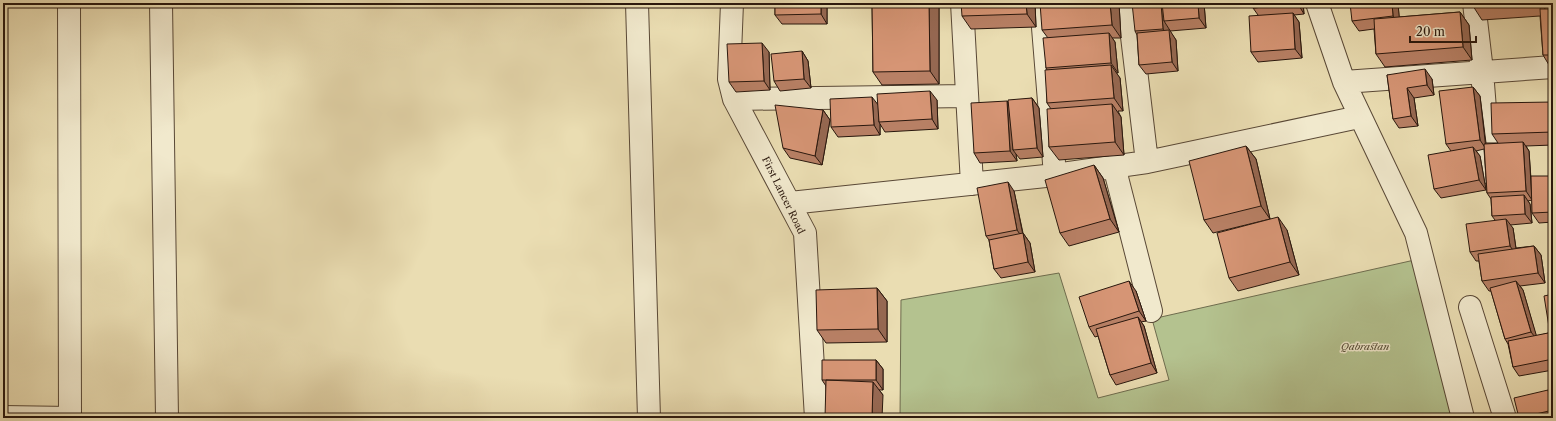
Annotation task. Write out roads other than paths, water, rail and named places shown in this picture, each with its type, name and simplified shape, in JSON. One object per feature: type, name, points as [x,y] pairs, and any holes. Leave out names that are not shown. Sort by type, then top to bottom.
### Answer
[{"type":"street","points":[[3,417],[70,418],[69,3]]},
{"type":"street","points":[[161,3],[167,418]]},
{"type":"street","points":[[637,3],[649,418]]},
{"type":"street","name":"First Lancer Road","points":[[732,3],[729,79],[734,99],[805,233],[816,418]]},
{"type":"street","points":[[962,3],[972,184]]},
{"type":"street","points":[[1041,3],[1055,175]]},
{"type":"street","points":[[1128,3],[1147,162]]},
{"type":"street","points":[[1317,3],[1344,82],[1359,117],[1416,233],[1463,418]]},
{"type":"street","points":[[1474,3],[1482,71],[1492,193]]},
{"type":"street","points":[[1344,82],[1553,67]]},
{"type":"street","points":[[734,99],[967,96]]},
{"type":"street","points":[[790,203],[1055,175],[1147,162],[1359,117]]},
{"type":"street","points":[[1114,166],[1151,311]]},
{"type":"street","points":[[1470,307],[1505,418]]},
{"type":"park label","name":"Qabrastan","points":[[1365,346]]}]
